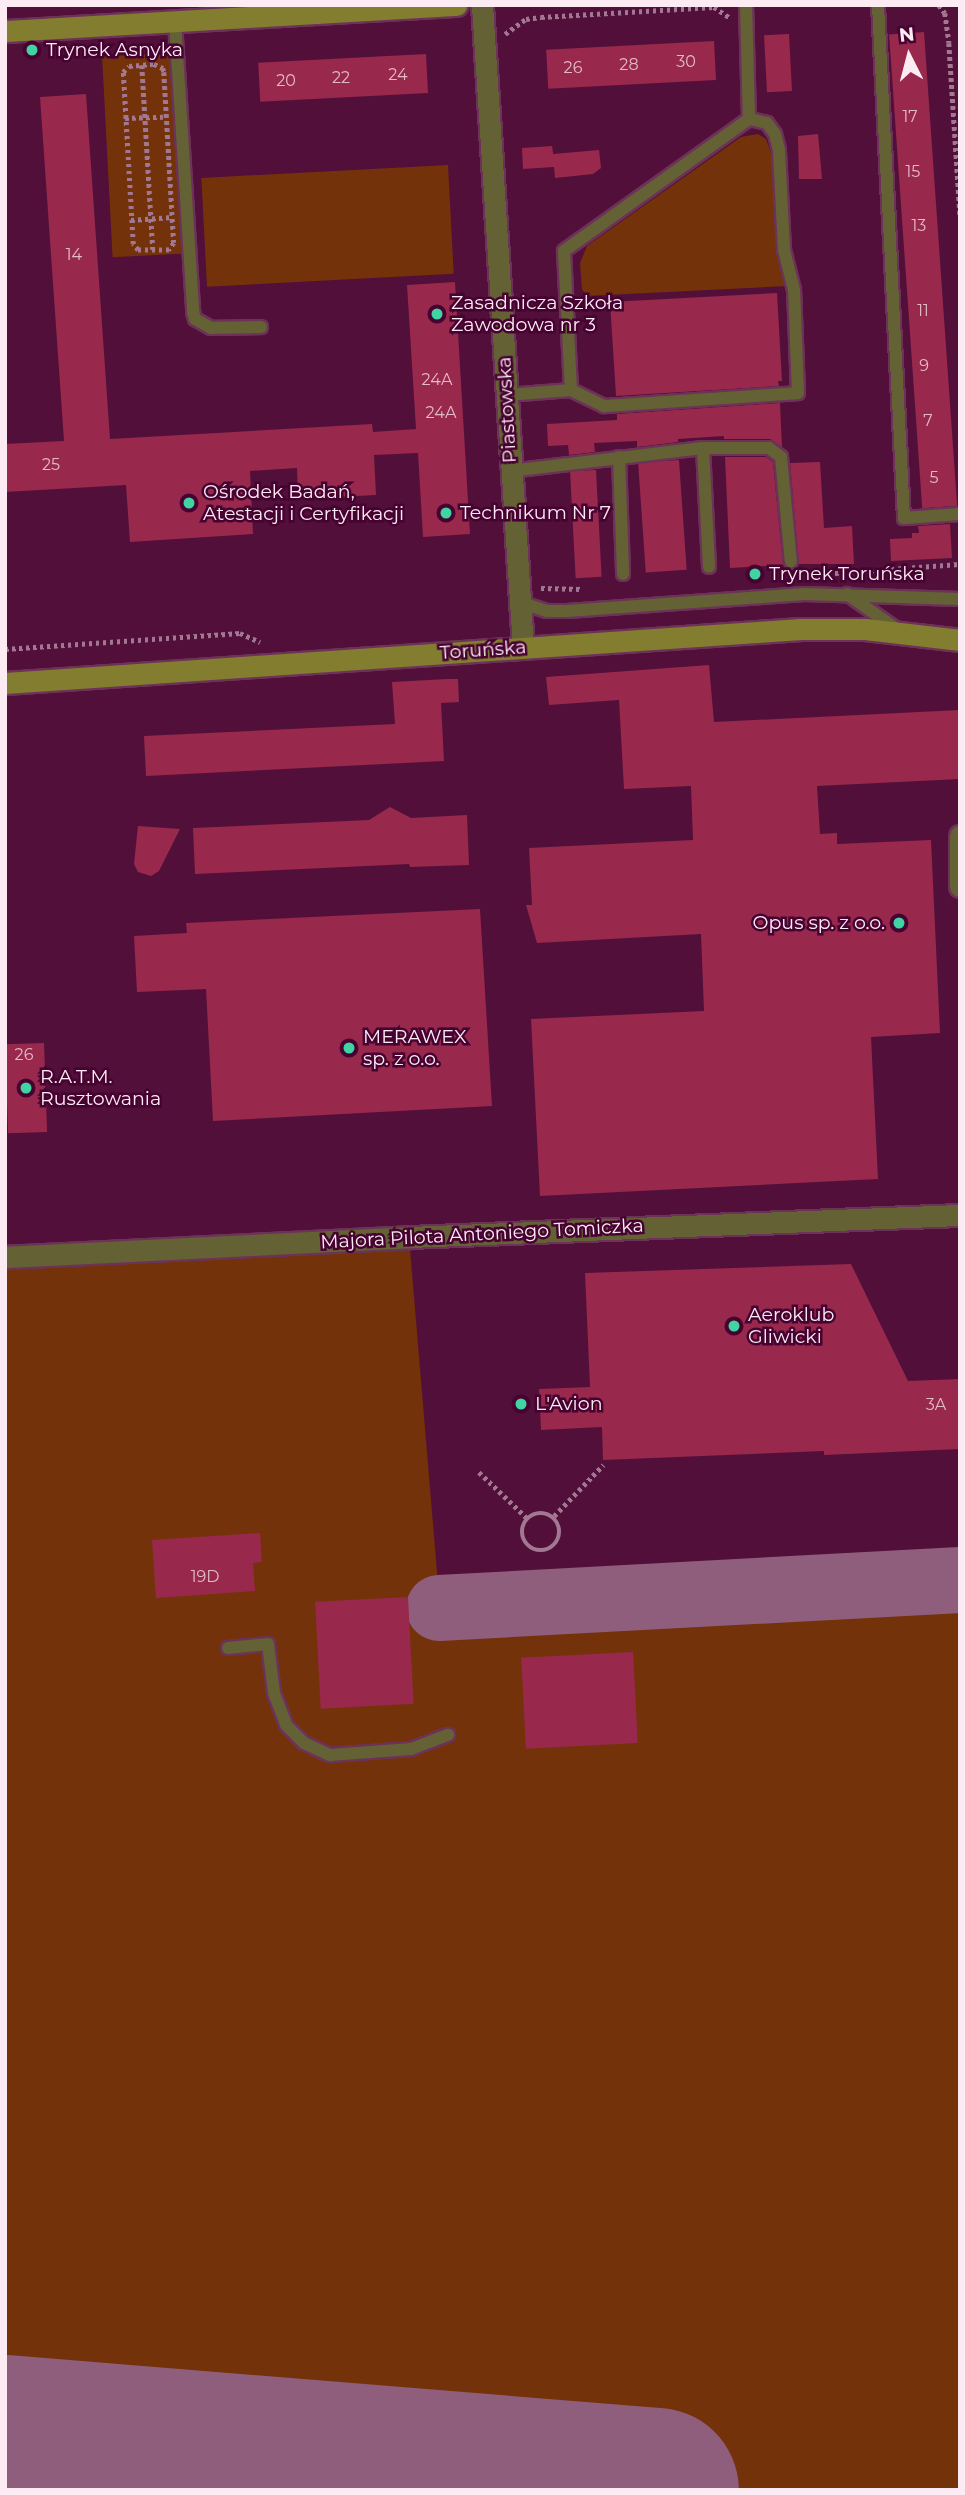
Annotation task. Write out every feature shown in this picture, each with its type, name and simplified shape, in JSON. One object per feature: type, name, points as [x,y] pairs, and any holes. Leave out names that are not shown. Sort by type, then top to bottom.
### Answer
[{"type":"street","points":[[5,31],[145,15],[175,22],[456,5]]},
{"type":"street","name":"Piastowska","points":[[482,5],[510,471],[525,595],[523,648]]},
{"type":"street","name":"Toruńska","points":[[5,683],[801,629],[901,632],[960,640]]},
{"type":"street","points":[[960,836],[960,886]]},
{"type":"street","name":"Majora Pilota Antoniego Tomiczka","points":[[5,1257],[409,1237],[960,1215]]},
{"type":"lane","points":[[746,5],[749,119]]},
{"type":"lane","points":[[878,5],[904,518],[960,514]]},
{"type":"lane","points":[[175,22],[195,319],[201,324],[221,329],[261,327]]},
{"type":"lane","points":[[507,395],[571,390],[604,406],[798,393],[794,290],[785,250],[779,150],[775,134],[767,123],[749,119],[564,251],[571,390]]},
{"type":"lane","points":[[510,471],[703,448],[769,448],[781,457],[791,562]]},
{"type":"lane","points":[[703,448],[709,568]]},
{"type":"lane","points":[[619,457],[623,575]]},
{"type":"lane","points":[[846,594],[901,632]]},
{"type":"lane","points":[[525,595],[547,611],[846,594],[960,599]]},
{"type":"lane","points":[[228,1648],[268,1644],[274,1693],[286,1726],[304,1743],[330,1755],[411,1749],[448,1735]]},
{"type":"path","points":[[939,5],[945,13],[949,43],[960,215]]},
{"type":"path","points":[[506,33],[526,19],[541,17],[714,6]]},
{"type":"path","points":[[142,65],[153,250]]},
{"type":"path","points":[[129,66],[163,68],[167,117],[173,217],[172,248],[135,249],[123,72],[129,66]]},
{"type":"path","points":[[125,118],[167,117]]},
{"type":"path","points":[[131,220],[187,216]]},
{"type":"path","points":[[929,577],[930,567]]},
{"type":"path","points":[[525,595],[560,589]]},
{"type":"path","points":[[5,649],[240,633],[262,643]]},
{"type":"path","points":[[554,1516],[603,1465]]},
{"type":"path","points":[[479,1472],[527,1518]]},
{"type":"path","points":[[540,1512],[554,1516],[559,1524],[558,1542],[543,1552],[526,1544],[522,1536],[527,1518],[540,1512]]},
{"type":"shaded area","points":[[171,53],[182,254],[113,257],[102,57]]},
{"type":"shaded area","points":[[758,134],[766,139],[771,153],[777,250],[787,286],[586,296],[582,289],[580,263],[587,246],[741,137]]},
{"type":"shaded area","points":[[448,165],[454,274],[207,287],[201,178]]},
{"type":"shaded area","points":[[409,1237],[440,1608],[960,1580],[960,2490],[5,2490],[5,1257]]},
{"type":"building","points":[[924,32],[957,506],[922,508],[889,34]]},
{"type":"building","points":[[789,34],[792,91],[767,92],[764,35]]},
{"type":"building","points":[[714,41],[716,80],[548,89],[546,50]]},
{"type":"building","points":[[426,54],[428,93],[260,102],[258,63]]},
{"type":"building","points":[[86,94],[110,439],[372,424],[373,432],[416,429],[407,285],[455,282],[470,534],[423,537],[418,453],[374,455],[376,495],[298,499],[297,468],[250,471],[253,534],[130,542],[126,485],[5,492],[5,444],[64,441],[40,97]]},
{"type":"building","points":[[818,134],[822,179],[799,179],[798,136]]},
{"type":"building","points":[[552,146],[553,154],[599,150],[601,168],[593,174],[555,178],[554,167],[523,169],[522,148]]},
{"type":"building","points":[[777,293],[782,381],[778,381],[779,386],[616,396],[610,302]]},
{"type":"building","points":[[780,403],[782,447],[770,439],[724,439],[724,436],[678,439],[678,442],[637,447],[637,441],[594,443],[595,452],[569,455],[568,445],[548,446],[547,424],[617,420],[617,414]]},
{"type":"building","points":[[725,457],[766,457],[773,462],[783,565],[730,568]]},
{"type":"building","points":[[679,460],[687,570],[646,573],[638,463]]},
{"type":"building","points":[[820,462],[824,528],[852,526],[854,564],[799,564],[790,463]]},
{"type":"building","points":[[596,470],[602,577],[576,578],[570,471]]},
{"type":"building","points":[[950,524],[952,558],[891,561],[890,539],[912,538],[912,533],[919,533],[918,526]]},
{"type":"building","points":[[709,665],[714,722],[960,710],[960,779],[817,786],[820,834],[837,833],[837,844],[931,840],[940,1033],[871,1037],[878,1179],[540,1196],[531,1019],[704,1011],[701,934],[537,943],[526,905],[532,905],[529,848],[693,840],[691,786],[624,789],[619,700],[549,705],[546,677]]},
{"type":"building","points":[[458,679],[459,702],[441,703],[444,761],[146,776],[144,736],[395,724],[392,682]]},
{"type":"building","points":[[390,807],[411,818],[467,815],[469,865],[410,867],[409,864],[195,874],[193,828],[369,820]]},
{"type":"building","points":[[138,826],[180,829],[159,871],[151,876],[138,872],[134,864]]},
{"type":"building","name":"MERAWEX sp. z o.o.","points":[[480,909],[492,1106],[213,1121],[206,989],[137,992],[134,936],[187,933],[186,923]]},
{"type":"building","name":"R.A.T.M. Rusztowania","points":[[44,1043],[47,1132],[8,1133],[5,1044]]},
{"type":"building","name":"Aeroklub Gliwicki","points":[[851,1264],[908,1381],[960,1379],[960,1449],[824,1455],[824,1451],[603,1460],[602,1427],[541,1430],[539,1389],[590,1387],[585,1273]]},
{"type":"building","points":[[260,1533],[262,1562],[253,1563],[255,1591],[156,1598],[152,1540]]},
{"type":"building","points":[[408,1597],[414,1704],[321,1709],[315,1602]]},
{"type":"building","points":[[633,1652],[638,1743],[526,1749],[521,1658]]},
{"type":"taxiway","points":[[439,1608],[960,1580]]},
{"type":"runway","points":[[5,2437],[657,2490]]},
{"type":"place","name":"Trynek Asnyka","points":[[32,50]]},
{"type":"place","name":"Zasadnicza Szkoła Zawodowa nr 3","points":[[437,314]]},
{"type":"place","name":"Ośrodek Badań, Atestacji i Certyfikacji","points":[[189,503]]},
{"type":"place","name":"Technikum Nr 7","points":[[446,513]]},
{"type":"place","name":"Trynek Toruńska","points":[[755,574]]},
{"type":"place","name":"Opus sp. z o.o.","points":[[899,923]]},
{"type":"place","name":"MERAWEX sp. z o.o.","points":[[349,1048]]},
{"type":"place","name":"R.A.T.M. Rusztowania","points":[[26,1088]]},
{"type":"place","name":"Aeroklub Gliwicki","points":[[734,1326]]},
{"type":"place","name":"L'Avion","points":[[521,1404]]}]
